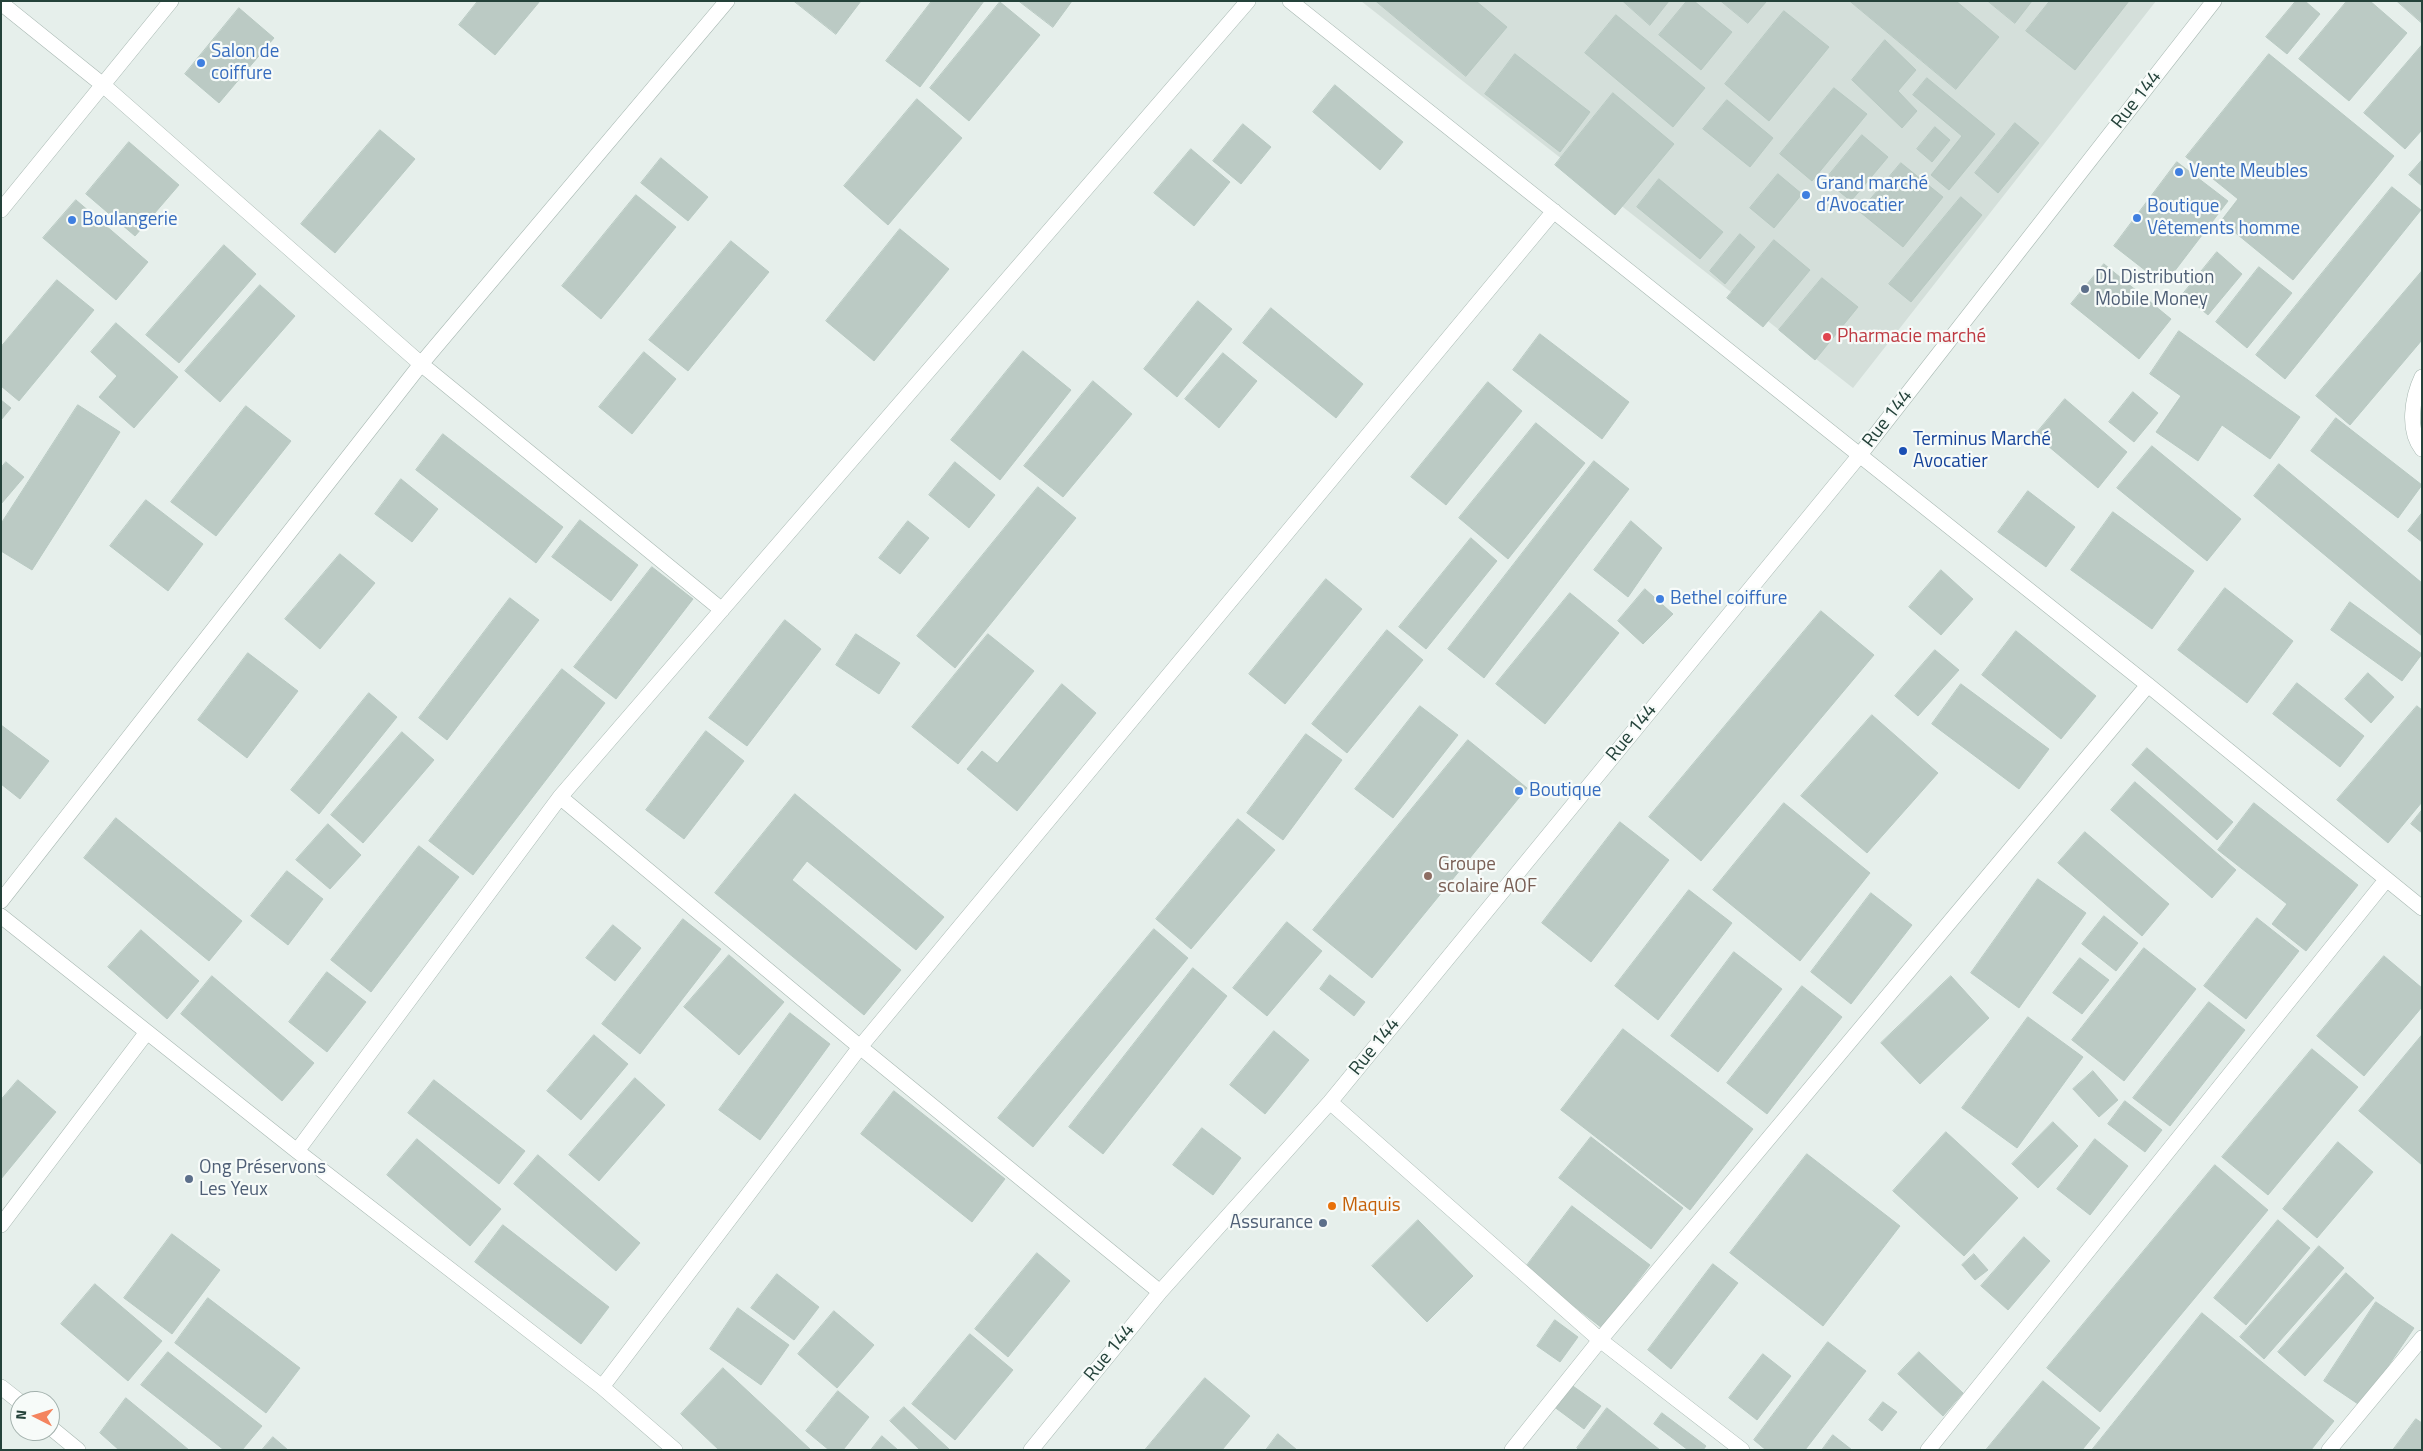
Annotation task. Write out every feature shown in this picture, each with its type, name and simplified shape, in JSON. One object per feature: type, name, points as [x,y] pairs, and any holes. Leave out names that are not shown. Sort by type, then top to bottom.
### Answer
[{"type":"street","points":[[1,210],[171,1]]},
{"type":"street","points":[[1,901],[421,364],[727,1]]},
{"type":"street","points":[[297,1150],[560,797],[1248,1]]},
{"type":"street","points":[[1290,1],[2148,685],[2422,908]]},
{"type":"street","name":"Rue 144","points":[[1031,1450],[1160,1292],[1330,1102],[1859,456],[2214,1]]},
{"type":"street","points":[[1,3],[104,85],[421,364],[722,610]]},
{"type":"street","points":[[602,1387],[860,1047],[1554,210]]},
{"type":"street","points":[[2422,377],[2417,387],[2412,412],[2416,442],[2422,449]]},
{"type":"street","points":[[1512,1450],[1600,1340],[2148,685]]},
{"type":"street","points":[[560,797],[860,1047],[1160,1292]]},
{"type":"street","points":[[1928,1450],[2386,880]]},
{"type":"street","points":[[1,916],[297,1150],[602,1387],[675,1450]]},
{"type":"street","points":[[1,1225],[147,1032]]},
{"type":"street","points":[[1330,1102],[1600,1340],[1742,1450]]},
{"type":"street","points":[[2329,1450],[2422,1338]]},
{"type":"street","points":[[60,1435],[78,1450]]},
{"type":"shaded area","name":"Grand marché d’Avocatier","points":[[1361,1],[2156,1],[1853,388]]},
{"type":"building","points":[[478,1],[540,1],[495,55],[459,25]]},
{"type":"building","points":[[794,1],[861,1],[836,34]]},
{"type":"building","points":[[932,1],[984,1],[920,87],[886,61]]},
{"type":"building","points":[[1019,1],[1072,1],[1053,27]]},
{"type":"building","points":[[1376,1],[1476,1],[1507,27],[1466,76]]},
{"type":"building","points":[[1623,1],[1669,1],[1650,25]]},
{"type":"building","points":[[1687,1],[1694,1],[1732,32],[1701,70],[1659,35]]},
{"type":"building","points":[[1721,1],[1765,1],[1766,2],[1748,23]]},
{"type":"building","points":[[1850,1],[1956,1],[1999,37],[1956,89]]},
{"type":"building","points":[[1988,1],[2032,1],[2015,23]]},
{"type":"building","points":[[2050,1],[2129,1],[2075,70],[2026,31]]},
{"type":"building","points":[[2296,1],[2305,1],[2320,14],[2287,54],[2266,37]]},
{"type":"building","points":[[2347,1],[2370,1],[2407,33],[2349,101],[2299,59]]},
{"type":"building","points":[[2397,1],[2422,1],[2421,22]]},
{"type":"building","points":[[1000,2],[1040,35],[969,121],[930,88]]},
{"type":"building","points":[[239,8],[274,38],[219,103],[185,74]]},
{"type":"building","points":[[1784,11],[1829,47],[1769,121],[1725,84]]},
{"type":"building","points":[[1616,15],[1705,88],[1673,127],[1585,53]]},
{"type":"building","points":[[1885,40],[1916,70],[1898,91],[1917,111],[1902,128],[1852,80]]},
{"type":"building","points":[[2422,45],[2422,130],[2405,149],[2364,113]]},
{"type":"building","points":[[1515,54],[1590,112],[1560,152],[1485,94]]},
{"type":"building","points":[[2269,54],[2394,156],[2293,280],[2221,221],[2238,199],[2186,157]]},
{"type":"building","points":[[1927,78],[1995,134],[1949,190],[1931,175],[1962,136],[1913,95]]},
{"type":"building","points":[[1335,85],[1403,142],[1380,170],[1313,112]]},
{"type":"building","points":[[1834,88],[1867,114],[1812,181],[1780,154]]},
{"type":"building","points":[[1613,93],[1674,144],[1615,215],[1555,165]]},
{"type":"building","points":[[917,99],[962,138],[888,225],[844,186]]},
{"type":"building","points":[[1727,100],[1773,138],[1750,167],[1703,129]]},
{"type":"building","points":[[2015,123],[2039,143],[1998,193],[1975,173]]},
{"type":"building","points":[[1243,124],[1271,147],[1241,184],[1213,161]]},
{"type":"building","points":[[1935,127],[1950,140],[1932,162],[1917,149]]},
{"type":"building","points":[[380,130],[415,159],[335,253],[301,224]]},
{"type":"building","points":[[1862,135],[1888,157],[1851,201],[1825,180]]},
{"type":"building","points":[[129,142],[179,185],[135,236],[86,194]]},
{"type":"building","points":[[1191,149],[1230,182],[1194,226],[1154,193]]},
{"type":"building","points":[[661,158],[708,197],[688,221],[641,183]]},
{"type":"building","points":[[2422,160],[2422,186],[2409,175]]},
{"type":"building","points":[[2177,162],[2228,201],[2164,285],[2114,246]]},
{"type":"building","points":[[1901,163],[1943,197],[1903,247],[1860,212]]},
{"type":"building","points":[[1778,174],[1802,194],[1774,228],[1750,208]]},
{"type":"building","points":[[1659,179],[1723,232],[1700,259],[1637,207]]},
{"type":"building","points":[[2392,187],[2421,210],[2285,379],[2256,355]]},
{"type":"building","points":[[636,195],[676,227],[601,319],[562,286]]},
{"type":"building","points":[[1961,197],[1982,215],[1911,302],[1889,284]]},
{"type":"building","points":[[76,200],[148,262],[116,300],[43,238]]},
{"type":"building","points":[[900,229],[949,269],[874,361],[826,321]]},
{"type":"building","points":[[1740,234],[1755,247],[1725,284],[1710,271]]},
{"type":"building","points":[[1774,240],[1810,270],[1763,327],[1727,298]]},
{"type":"building","points":[[731,241],[769,272],[688,371],[649,340]]},
{"type":"building","points":[[224,245],[256,274],[179,363],[146,335]]},
{"type":"building","points":[[2217,252],[2242,274],[2208,315],[2183,294]]},
{"type":"building","points":[[2104,264],[2171,319],[2139,359],[2071,304]]},
{"type":"building","points":[[2259,267],[2292,293],[2247,348],[2216,322]]},
{"type":"building","points":[[2422,271],[2422,340],[2350,425],[2316,396]]},
{"type":"building","points":[[1822,278],[1858,307],[1815,360],[1779,330]]},
{"type":"building","points":[[57,280],[94,310],[19,401],[1,386],[1,347]]},
{"type":"building","points":[[260,285],[295,316],[220,402],[185,371]]},
{"type":"building","points":[[1198,301],[1232,329],[1177,397],[1144,369]]},
{"type":"building","points":[[1271,308],[1363,384],[1336,418],[1243,343]]},
{"type":"building","points":[[116,323],[178,377],[134,428],[99,397],[117,376],[91,352]]},
{"type":"building","points":[[2179,331],[2300,417],[2270,459],[2222,425],[2198,461],[2156,432],[2181,396],[2150,374]]},
{"type":"building","points":[[1540,334],[1629,402],[1602,439],[1513,370]]},
{"type":"building","points":[[1023,351],[1071,390],[1000,480],[951,440]]},
{"type":"building","points":[[644,352],[676,379],[632,434],[599,407]]},
{"type":"building","points":[[1223,353],[1257,381],[1219,428],[1185,399]]},
{"type":"building","points":[[1093,381],[1132,414],[1063,497],[1024,466]]},
{"type":"building","points":[[1488,382],[1522,411],[1446,505],[1411,477]]},
{"type":"building","points":[[2133,392],[2158,413],[2134,442],[2109,422]]},
{"type":"building","points":[[2065,399],[2127,452],[2098,488],[2035,435]]},
{"type":"building","points":[[1,400],[11,408],[1,420]]},
{"type":"building","points":[[78,405],[120,432],[32,570],[1,551],[1,524]]},
{"type":"building","points":[[246,406],[291,441],[216,536],[171,502]]},
{"type":"building","points":[[2336,418],[2422,485],[2398,518],[2311,451]]},
{"type":"building","points":[[1536,423],[1585,463],[1508,559],[1459,518]]},
{"type":"building","points":[[443,434],[563,527],[536,563],[416,470]]},
{"type":"building","points":[[2152,446],[2241,519],[2207,561],[2117,488]]},
{"type":"building","points":[[1594,461],[1629,489],[1484,678],[1448,649]]},
{"type":"building","points":[[6,462],[24,477],[1,504],[1,468]]},
{"type":"building","points":[[955,462],[995,495],[969,528],[929,495]]},
{"type":"building","points":[[2279,464],[2422,583],[2422,636],[2254,496]]},
{"type":"building","points":[[401,479],[438,509],[412,542],[375,514]]},
{"type":"building","points":[[1038,487],[1076,518],[955,668],[917,636]]},
{"type":"building","points":[[2028,491],[2075,527],[2046,567],[1998,532]]},
{"type":"building","points":[[146,500],[203,544],[168,591],[110,546]]},
{"type":"building","points":[[2113,512],[2194,571],[2152,629],[2071,570]]},
{"type":"building","points":[[2422,513],[2422,542],[2408,531]]},
{"type":"building","points":[[580,520],[638,565],[611,601],[552,557]]},
{"type":"building","points":[[908,521],[929,538],[900,574],[879,558]]},
{"type":"building","points":[[1631,521],[1662,548],[1628,597],[1594,570]]},
{"type":"building","points":[[1471,538],[1497,561],[1426,649],[1399,627]]},
{"type":"building","points":[[340,554],[375,583],[320,649],[285,619]]},
{"type":"building","points":[[652,567],[693,599],[616,699],[574,667]]},
{"type":"building","points":[[1941,570],[1973,599],[1941,635],[1909,607]]},
{"type":"building","points":[[1326,579],[1362,609],[1285,704],[1249,674]]},
{"type":"building","points":[[2225,588],[2293,641],[2247,703],[2178,650]]},
{"type":"building","points":[[1645,589],[1673,614],[1643,644],[1618,621]]},
{"type":"building","points":[[1570,593],[1619,633],[1545,724],[1496,684]]},
{"type":"building","points":[[510,598],[539,620],[447,740],[419,718]]},
{"type":"building","points":[[2350,602],[2422,654],[2402,681],[2331,630]]},
{"type":"building","points":[[1821,611],[1874,655],[1701,861],[1649,817]]},
{"type":"building","points":[[785,620],[821,649],[747,746],[709,718]]},
{"type":"building","points":[[1387,630],[1423,660],[1347,753],[1312,724]]},
{"type":"building","points":[[2016,631],[2096,696],[2061,739],[1982,675]]},
{"type":"building","points":[[856,634],[900,663],[879,694],[836,665]]},
{"type":"building","points":[[988,634],[1034,671],[958,764],[912,727]]},
{"type":"building","points":[[1935,650],[1959,670],[1918,716],[1895,696]]},
{"type":"building","points":[[248,653],[298,691],[247,758],[198,720]]},
{"type":"building","points":[[562,669],[605,703],[473,875],[429,841]]},
{"type":"building","points":[[2368,673],[2394,697],[2371,723],[2345,699]]},
{"type":"building","points":[[2297,683],[2364,736],[2340,767],[2273,714]]},
{"type":"building","points":[[1062,684],[1096,713],[1017,811],[967,769],[982,751],[997,763]]},
{"type":"building","points":[[1961,684],[2049,749],[2019,789],[1932,724]]},
{"type":"building","points":[[369,693],[397,717],[319,814],[291,790]]},
{"type":"building","points":[[1420,706],[1458,735],[1393,818],[1355,789]]},
{"type":"building","points":[[2417,706],[2422,710],[2422,802],[2388,843],[2337,800]]},
{"type":"building","points":[[1872,715],[1938,773],[1867,853],[1801,796]]},
{"type":"building","points":[[1,725],[49,761],[20,799],[1,784]]},
{"type":"building","points":[[706,731],[744,761],[684,839],[646,810]]},
{"type":"building","points":[[402,732],[434,760],[363,843],[331,815]]},
{"type":"building","points":[[1306,734],[1342,760],[1283,840],[1247,813]]},
{"type":"building","points":[[1468,740],[1527,788],[1372,978],[1313,930]]},
{"type":"building","points":[[2147,748],[2233,822],[2217,840],[2132,765]]},
{"type":"building","points":[[2135,782],[2236,870],[2212,898],[2111,810]]},
{"type":"building","points":[[795,794],[944,917],[916,950],[807,861],[792,880],[901,970],[864,1015],[715,893]]},
{"type":"building","points":[[1784,803],[1870,873],[1800,961],[1713,890]]},
{"type":"building","points":[[2254,803],[2358,885],[2306,951],[2272,924],[2287,904],[2218,850]]},
{"type":"building","points":[[2422,810],[2422,833],[2411,824]]},
{"type":"building","points":[[116,818],[242,921],[209,961],[84,858]]},
{"type":"building","points":[[1238,819],[1275,850],[1191,949],[1156,919]]},
{"type":"building","points":[[1620,822],[1669,860],[1591,962],[1542,923]]},
{"type":"building","points":[[328,824],[361,855],[330,889],[296,860]]},
{"type":"building","points":[[2085,832],[2169,904],[2142,936],[2058,863]]},
{"type":"building","points":[[419,846],[459,877],[371,992],[331,960]]},
{"type":"building","points":[[287,871],[323,899],[288,945],[251,916]]},
{"type":"building","points":[[2038,879],[2086,913],[2019,1008],[1971,973]]},
{"type":"building","points":[[1689,890],[1732,923],[1658,1020],[1615,986]]},
{"type":"building","points":[[1871,893],[1912,925],[1851,1004],[1811,972]]},
{"type":"building","points":[[2104,916],[2138,943],[2116,971],[2082,944]]},
{"type":"building","points":[[2257,918],[2299,951],[2246,1019],[2204,986]]},
{"type":"building","points":[[683,919],[721,949],[640,1054],[602,1024]]},
{"type":"building","points":[[1287,922],[1322,951],[1267,1016],[1233,988]]},
{"type":"building","points":[[613,925],[641,948],[615,981],[586,958]]},
{"type":"building","points":[[1154,929],[1188,958],[1033,1147],[998,1118]]},
{"type":"building","points":[[141,930],[199,981],[167,1019],[108,967]]},
{"type":"building","points":[[2144,948],[2196,989],[2124,1081],[2072,1040]]},
{"type":"building","points":[[1734,952],[1782,989],[1718,1072],[1671,1036]]},
{"type":"building","points":[[729,955],[784,1002],[739,1055],[684,1007]]},
{"type":"building","points":[[2384,956],[2422,988],[2422,1007],[2364,1076],[2317,1036]]},
{"type":"building","points":[[2080,958],[2109,980],[2082,1014],[2053,993]]},
{"type":"building","points":[[1193,968],[1227,996],[1103,1154],[1069,1127]]},
{"type":"building","points":[[327,972],[366,1002],[327,1052],[289,1022]]},
{"type":"building","points":[[1330,975],[1365,1002],[1354,1016],[1320,989]]},
{"type":"building","points":[[212,976],[314,1063],[282,1101],[181,1014]]},
{"type":"building","points":[[1951,976],[1989,1018],[1920,1084],[1881,1043]]},
{"type":"building","points":[[1802,986],[1842,1017],[1767,1114],[1727,1083]]},
{"type":"building","points":[[2209,1002],[2245,1030],[2170,1126],[2133,1098]]},
{"type":"building","points":[[790,1013],[830,1044],[760,1140],[719,1110]]},
{"type":"building","points":[[2028,1017],[2083,1057],[2017,1148],[1962,1108]]},
{"type":"building","points":[[1623,1029],[1753,1129],[1690,1210],[1561,1110]]},
{"type":"building","points":[[1274,1031],[1309,1060],[1265,1114],[1230,1085]]},
{"type":"building","points":[[594,1035],[628,1064],[581,1120],[547,1091]]},
{"type":"building","points":[[2422,1035],[2422,1165],[2359,1111]]},
{"type":"building","points":[[2312,1049],[2358,1087],[2268,1195],[2222,1157]]},
{"type":"building","points":[[2093,1071],[2118,1100],[2099,1117],[2073,1089]]},
{"type":"building","points":[[635,1078],[665,1105],[599,1181],[569,1155]]},
{"type":"building","points":[[18,1080],[56,1112],[1,1179],[1,1100]]},
{"type":"building","points":[[434,1080],[525,1151],[499,1184],[408,1113]]},
{"type":"building","points":[[894,1091],[1005,1179],[972,1222],[861,1134]]},
{"type":"building","points":[[2125,1101],[2162,1130],[2145,1152],[2108,1124]]},
{"type":"building","points":[[2053,1122],[2078,1146],[2038,1188],[2012,1164]]},
{"type":"building","points":[[1202,1128],[1241,1158],[1213,1195],[1173,1165]]},
{"type":"building","points":[[1946,1132],[2018,1198],[1964,1256],[1893,1191]]},
{"type":"building","points":[[1591,1137],[1683,1208],[1651,1249],[1559,1178]]},
{"type":"building","points":[[417,1139],[501,1209],[470,1246],[387,1175]]},
{"type":"building","points":[[2095,1139],[2128,1166],[2090,1215],[2057,1189]]},
{"type":"building","points":[[2338,1142],[2373,1172],[2317,1238],[2283,1209]]},
{"type":"building","points":[[1807,1154],[1900,1226],[1823,1326],[1730,1253]]},
{"type":"building","points":[[538,1155],[640,1243],[616,1271],[514,1184]]},
{"type":"building","points":[[2215,1165],[2268,1210],[2100,1412],[2047,1368]]},
{"type":"building","points":[[1572,1206],[1650,1265],[1602,1328],[1525,1268]]},
{"type":"building","points":[[1418,1220],[1473,1276],[1427,1322],[1372,1266]]},
{"type":"building","points":[[2278,1220],[2310,1248],[2246,1325],[2214,1298]]},
{"type":"building","points":[[503,1225],[609,1307],[581,1344],[475,1262]]},
{"type":"building","points":[[172,1234],[220,1270],[172,1334],[124,1298]]},
{"type":"building","points":[[2024,1237],[2050,1261],[2008,1310],[1981,1286]]},
{"type":"building","points":[[2319,1246],[2344,1268],[2264,1359],[2240,1337]]},
{"type":"building","points":[[1037,1253],[1070,1281],[1008,1357],[975,1329]]},
{"type":"building","points":[[1974,1254],[1988,1270],[1975,1280],[1962,1265]]},
{"type":"building","points":[[1713,1264],[1738,1283],[1671,1369],[1648,1350]]},
{"type":"building","points":[[2346,1273],[2374,1298],[2305,1376],[2278,1352]]},
{"type":"building","points":[[777,1274],[819,1307],[794,1340],[751,1308]]},
{"type":"building","points":[[95,1284],[162,1341],[128,1381],[61,1324]]},
{"type":"building","points":[[208,1298],[300,1368],[266,1413],[175,1343]]},
{"type":"building","points":[[2376,1302],[2414,1328],[2361,1406],[2324,1381]]},
{"type":"building","points":[[738,1308],[789,1345],[761,1385],[710,1349]]},
{"type":"building","points":[[834,1311],[874,1345],[837,1388],[798,1354]]},
{"type":"building","points":[[2202,1313],[2334,1421],[2311,1450],[2092,1450]]},
{"type":"building","points":[[1555,1320],[1578,1337],[1560,1362],[1537,1346]]},
{"type":"building","points":[[970,1334],[1013,1370],[955,1440],[912,1404]]},
{"type":"building","points":[[1828,1342],[1866,1371],[1805,1450],[1766,1450],[1754,1440]]},
{"type":"building","points":[[168,1352],[262,1426],[242,1450],[224,1450],[141,1385]]},
{"type":"building","points":[[1919,1352],[1963,1393],[1943,1416],[1898,1374]]},
{"type":"building","points":[[1763,1354],[1791,1376],[1757,1420],[1729,1398]]},
{"type":"building","points":[[723,1368],[811,1450],[719,1450],[681,1414]]},
{"type":"building","points":[[1205,1378],[1250,1416],[1222,1450],[1145,1450]]},
{"type":"building","points":[[2043,1381],[2100,1428],[2082,1450],[1986,1450]]},
{"type":"building","points":[[1570,1384],[1601,1406],[1584,1429],[1553,1406]]},
{"type":"building","points":[[838,1391],[869,1417],[843,1450],[829,1450],[806,1431]]},
{"type":"building","points":[[126,1398],[189,1450],[119,1450],[100,1433]]},
{"type":"building","points":[[1883,1402],[1897,1412],[1882,1431],[1869,1420]]},
{"type":"building","points":[[904,1407],[949,1449],[920,1450],[890,1421]]},
{"type":"building","points":[[1607,1408],[1660,1450],[1579,1450],[1577,1448]]},
{"type":"building","points":[[1662,1413],[1706,1446],[1703,1450],[1688,1450],[1654,1424]]},
{"type":"building","points":[[2416,1419],[2422,1423],[2422,1450],[2393,1450]]},
{"type":"building","points":[[1278,1434],[1297,1450],[1266,1450]]},
{"type":"building","points":[[1833,1435],[1852,1450],[1822,1450]]},
{"type":"building","points":[[882,1436],[898,1450],[871,1450]]},
{"type":"building","points":[[273,1437],[288,1450],[262,1450]]},
{"type":"place","name":"Salon de coiffure","points":[[201,63]]},
{"type":"place","name":"Vente Meubles","points":[[2179,172]]},
{"type":"place","name":"Grand marché d’Avocatier","points":[[1806,195]]},
{"type":"place","name":"Boutique Vêtements homme","points":[[2137,218]]},
{"type":"place","name":"Boulangerie","points":[[72,220]]},
{"type":"place","name":"DL Distribution Mobile Money","points":[[2085,289]]},
{"type":"place","name":"Pharmacie marché","points":[[1827,337]]},
{"type":"place","name":"Terminus Marché Avocatier","points":[[1903,451]]},
{"type":"place","name":"Bethel coiffure","points":[[1660,599]]},
{"type":"place","name":"Boutique","points":[[1519,791]]},
{"type":"place","name":"Groupe scolaire AOF","points":[[1428,876]]},
{"type":"place","name":"Ong Préservons Les Yeux","points":[[189,1179]]},
{"type":"place","name":"Maquis","points":[[1332,1206]]},
{"type":"place","name":"Assurance","points":[[1323,1223]]}]
